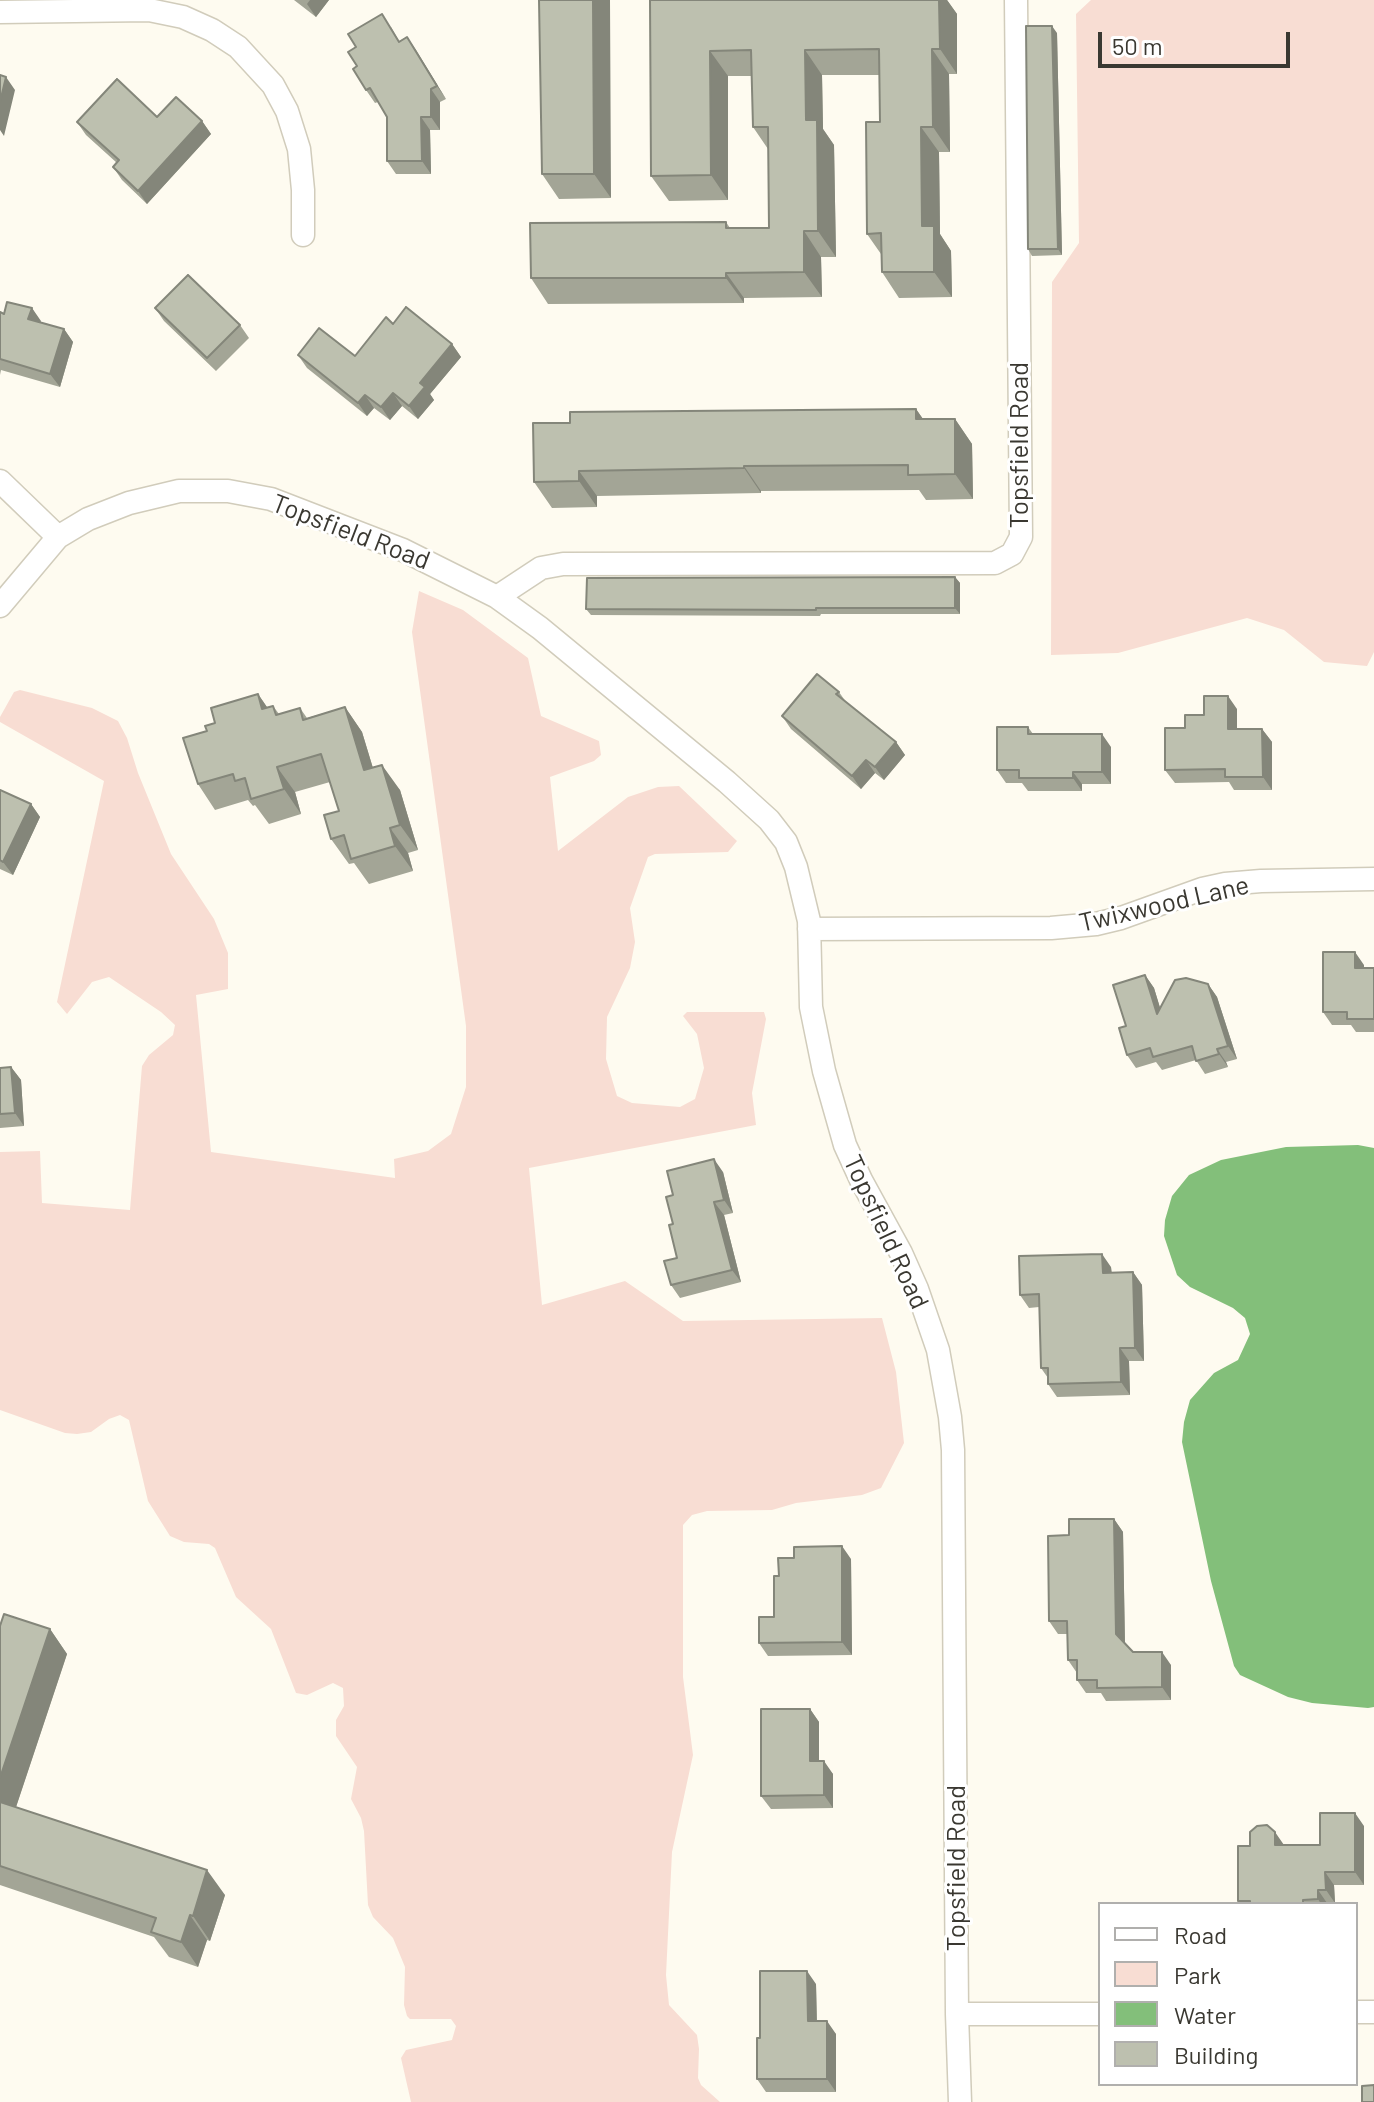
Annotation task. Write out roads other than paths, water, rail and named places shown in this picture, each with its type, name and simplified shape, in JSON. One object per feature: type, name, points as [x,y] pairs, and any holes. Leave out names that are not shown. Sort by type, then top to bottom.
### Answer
[{"type":"street","name":"Topsfield Road","points":[[497,597],[541,568],[563,564],[995,563],[1012,554],[1021,537],[1016,0]]},
{"type":"street","points":[[0,12],[149,10],[183,17],[212,30],[238,47],[273,85],[287,111],[299,149],[303,235]]},
{"type":"street","points":[[0,481],[58,537]]},
{"type":"street","name":"Topsfield Road","points":[[0,606],[58,537],[88,519],[129,503],[179,491],[228,491],[271,499],[403,550],[497,597],[540,628],[769,820],[786,842],[796,867],[809,929],[811,1007],[824,1071],[845,1145],[917,1289],[938,1350],[950,1417],[953,1450],[960,2102]]},
{"type":"street","name":"Twixwood Lane","points":[[809,929],[1051,928],[1096,924],[1121,918],[1225,884],[1374,879]]},
{"type":"street","points":[[957,2014],[1098,2014]]},
{"type":"water","points":[[1358,1145],[1374,1148],[1374,1707],[1368,1708],[1312,1703],[1288,1697],[1240,1675],[1234,1666],[1211,1581],[1182,1442],[1190,1400],[1214,1373],[1238,1360],[1250,1334],[1245,1318],[1233,1308],[1190,1287],[1177,1275],[1164,1236],[1172,1196],[1189,1175],[1221,1160],[1286,1147]]}]
